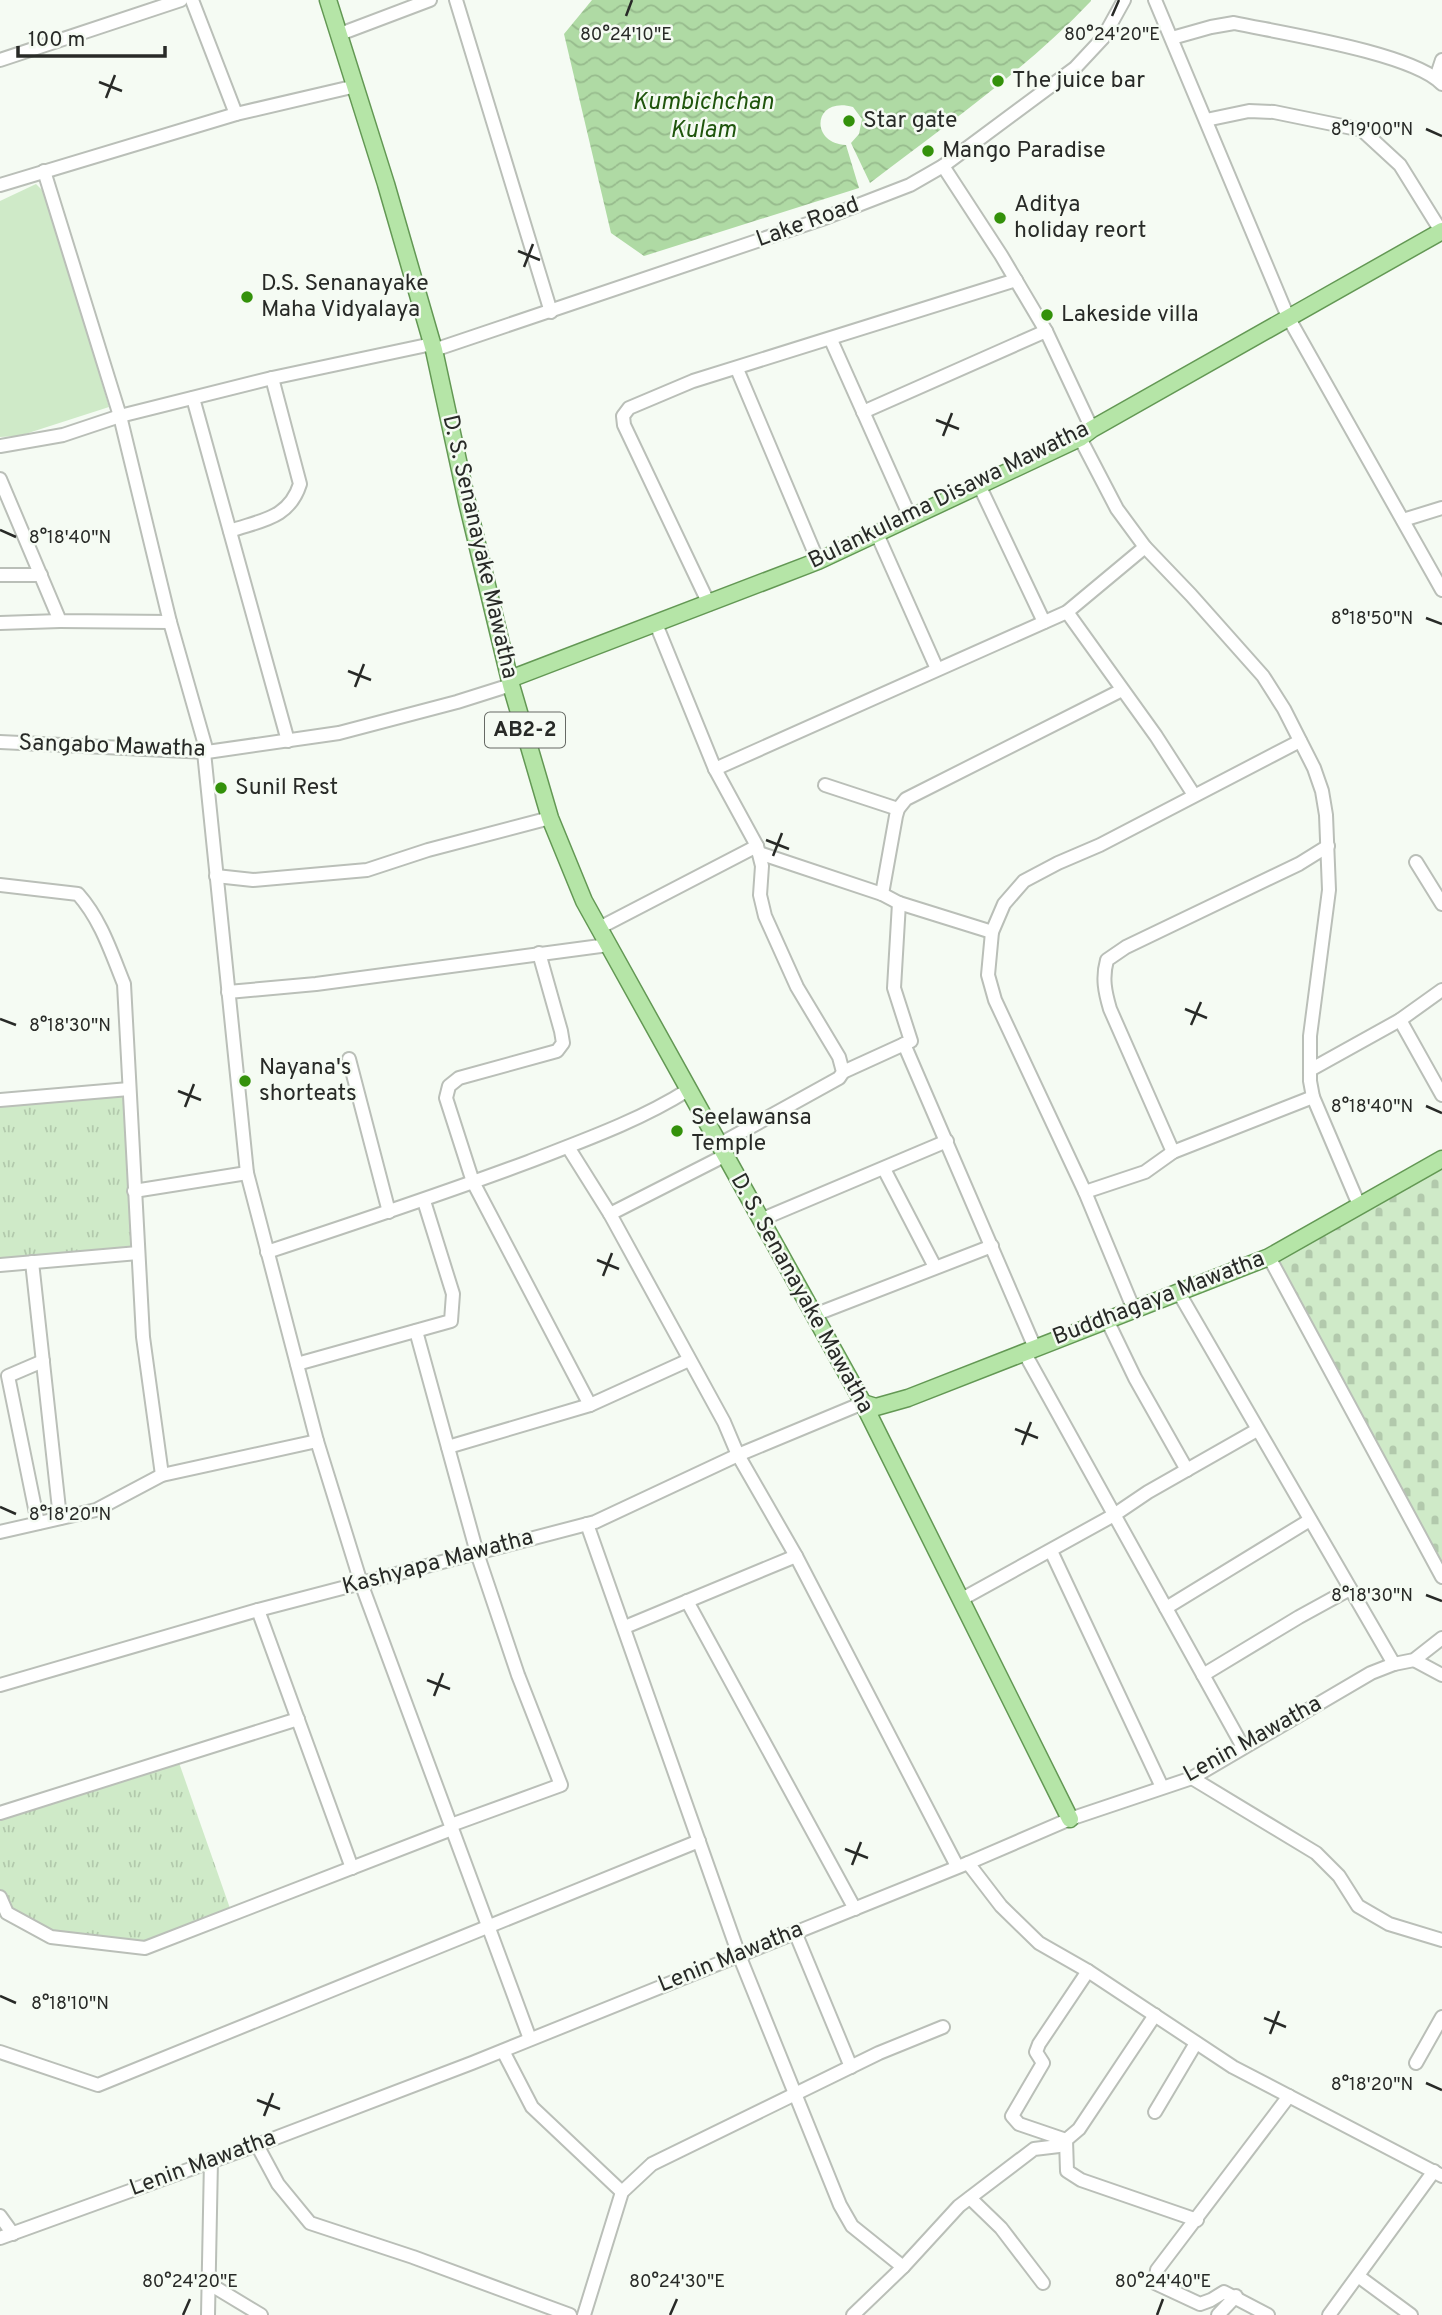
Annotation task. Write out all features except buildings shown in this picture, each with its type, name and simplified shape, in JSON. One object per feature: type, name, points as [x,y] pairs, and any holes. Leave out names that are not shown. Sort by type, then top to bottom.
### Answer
[{"type":"main road","name":"D. S. Senanayake Mawatha","points":[[328,0],[433,347],[510,682],[550,818],[579,891],[863,1404],[1070,1819]]},
{"type":"main road","name":"Bulankulama Disawa Mawatha","points":[[510,682],[818,561],[979,487],[1086,433],[1441,231]]},
{"type":"main road","name":"Buddhagaya Mawatha","points":[[863,1404],[876,1407],[908,1398],[1269,1257],[1442,1159]]},
{"type":"street","points":[[0,60],[181,0]]},
{"type":"street","points":[[192,0],[236,114]]},
{"type":"street","points":[[340,34],[430,0]]},
{"type":"street","points":[[456,0],[551,312]]},
{"type":"street","name":"Lake Road","points":[[0,446],[63,435],[120,416],[272,378],[433,347],[551,312],[822,219],[910,185],[943,166],[1075,68],[1103,38],[1124,0]]},
{"type":"street","points":[[1155,0],[1288,317],[1442,590]]},
{"type":"street","points":[[1172,38],[1234,23],[1408,63],[1439,81],[1442,60]]},
{"type":"street","points":[[0,186],[236,114],[356,86]]},
{"type":"street","points":[[1206,120],[1249,111],[1273,112],[1362,130],[1400,165],[1441,231]]},
{"type":"street","points":[[943,166],[1046,331],[1116,509],[1145,547],[1263,676],[1284,709],[1314,768],[1322,791],[1328,846],[1329,890],[1310,1036],[1310,1070],[1313,1097],[1359,1205]]},
{"type":"street","points":[[44,171],[120,416],[170,622],[206,752],[247,1173],[267,1251],[317,1441],[361,1583],[530,2039]]},
{"type":"street","points":[[709,604],[624,425],[623,415],[629,408],[693,381],[1016,280]]},
{"type":"street","points":[[863,412],[1046,331]]},
{"type":"street","points":[[831,340],[911,519]]},
{"type":"street","points":[[737,369],[818,561]]},
{"type":"street","points":[[230,531],[284,511],[295,499],[300,484],[272,378]]},
{"type":"street","points":[[193,398],[288,741]]},
{"type":"street","points":[[0,479],[60,621]]},
{"type":"street","points":[[979,487],[1044,622]]},
{"type":"street","points":[[1403,520],[1442,508]]},
{"type":"street","points":[[877,534],[937,669]]},
{"type":"street","points":[[715,769],[1067,612],[1145,547]]},
{"type":"street","points":[[0,575],[41,575]]},
{"type":"street","points":[[1067,612],[1194,795]]},
{"type":"street","points":[[0,623],[170,622]]},
{"type":"street","points":[[656,624],[715,769],[758,850],[762,866],[760,895],[765,916],[797,987],[839,1057],[843,1072]]},
{"type":"street","name":"Sangabo Mawatha","points":[[0,742],[206,752],[339,733],[457,702],[510,682]]},
{"type":"street","points":[[882,894],[898,809],[906,799],[1122,690]]},
{"type":"street","points":[[1133,1310],[1085,1192],[995,1000],[988,975],[992,932],[1004,904],[1024,881],[1100,845],[1300,741]]},
{"type":"street","points":[[825,785],[898,809]]},
{"type":"street","points":[[216,876],[253,880],[367,870],[428,850],[550,818]]},
{"type":"street","points":[[1173,1152],[1110,1009],[1104,990],[1103,974],[1107,960],[1126,947],[1299,864],[1328,846]]},
{"type":"street","points":[[599,928],[758,850],[882,894],[899,904],[992,932]]},
{"type":"street","points":[[1416,862],[1442,904]]},
{"type":"street","points":[[0,885],[78,894],[103,932],[124,984],[143,1337],[162,1475]]},
{"type":"street","points":[[610,1214],[721,1151],[839,1078],[843,1072],[911,1041],[894,988],[899,904]]},
{"type":"street","points":[[228,992],[316,984],[608,945]]},
{"type":"street","points":[[540,953],[563,1043],[557,1051],[458,1078],[449,1086],[446,1098],[473,1182],[590,1405]]},
{"type":"street","points":[[1310,1070],[1401,1020],[1442,990]]},
{"type":"street","points":[[1401,1020],[1442,1095]]},
{"type":"street","points":[[904,1044],[992,1246],[1029,1350],[1114,1515],[1243,1747]]},
{"type":"street","points":[[349,1059],[389,1212]]},
{"type":"street","points":[[0,1100],[129,1089]]},
{"type":"street","points":[[267,1251],[424,1201],[568,1146],[661,1107],[688,1090]]},
{"type":"street","points":[[1085,1192],[1145,1172],[1173,1152],[1313,1097]]},
{"type":"street","points":[[760,1220],[947,1141]]},
{"type":"street","points":[[568,1146],[610,1214],[724,1422],[738,1455],[796,1556],[963,1864],[1000,1906],[1039,1943],[1088,1971],[1233,2067],[1438,2174],[1329,2315]]},
{"type":"street","points":[[884,1169],[935,1267]]},
{"type":"street","points":[[134,1191],[247,1173]]},
{"type":"street","points":[[297,1364],[451,1321],[453,1294],[424,1201]]},
{"type":"street","points":[[814,1315],[992,1246]]},
{"type":"street","points":[[0,1265],[138,1253]]},
{"type":"street","points":[[1269,1257],[1442,1577]]},
{"type":"street","points":[[32,1262],[60,1518]]},
{"type":"street","points":[[1179,1293],[1394,1664]]},
{"type":"street","points":[[1107,1320],[1135,1378],[1187,1470]]},
{"type":"street","points":[[0,1897],[7,1913],[51,1937],[145,1948],[561,1785],[518,1675],[477,1553],[416,1331]]},
{"type":"street","points":[[448,1447],[590,1405],[690,1360]]},
{"type":"street","points":[[38,1523],[8,1376],[43,1361]]},
{"type":"street","name":"Kashyapa Mawatha","points":[[0,1685],[258,1610],[587,1524],[738,1455],[863,1404]]},
{"type":"street","points":[[962,1599],[1114,1515],[1257,1430]]},
{"type":"street","points":[[0,1532],[96,1510],[162,1475],[317,1441]]},
{"type":"street","points":[[1166,1608],[1310,1520]]},
{"type":"street","points":[[587,1524],[739,1955],[840,2205],[852,2226],[903,2267]]},
{"type":"street","points":[[1051,1551],[1162,1787]]},
{"type":"street","points":[[625,1626],[796,1556]]},
{"type":"street","points":[[1203,1675],[1350,1589]]},
{"type":"street","points":[[687,1601],[855,1909]]},
{"type":"street","points":[[258,1610],[352,1868]]},
{"type":"street","name":"Lenin Mawatha","points":[[6,2236],[257,2145],[503,2051],[1070,1819],[1192,1778],[1371,1673],[1414,1660],[1442,1638]]},
{"type":"street","points":[[1414,1660],[1442,1675]]},
{"type":"street","points":[[0,1813],[298,1719]]},
{"type":"street","points":[[1192,1778],[1315,1853],[1339,1876],[1358,1906],[1389,1924],[1442,1940]]},
{"type":"street","points":[[0,2052],[98,2085],[699,1841]]},
{"type":"street","points":[[795,1932],[851,2067]]},
{"type":"street","points":[[1066,2140],[1019,2124],[1012,2116],[1043,2063],[1036,2052],[1039,2044],[1088,1971]]},
{"type":"street","points":[[853,2315],[903,2267],[959,2206],[1034,2149],[1059,2146],[1079,2129],[1155,2015]]},
{"type":"street","points":[[1416,2063],[1442,2017]]},
{"type":"street","points":[[584,2315],[622,2192],[652,2165],[851,2067],[943,2027]]},
{"type":"street","points":[[1155,2112],[1196,2043]]},
{"type":"street","points":[[503,2051],[532,2107],[622,2192]]},
{"type":"street","points":[[1268,2315],[1224,2292],[1200,2304],[1155,2283],[1157,2270],[1289,2096]]},
{"type":"street","points":[[1066,2140],[1067,2171],[1081,2180],[1197,2220]]},
{"type":"street","points":[[257,2145],[278,2183],[310,2223],[413,2257],[570,2315]]},
{"type":"street","points":[[208,2315],[211,2160]]},
{"type":"street","points":[[970,2198],[1001,2228],[1043,2283]]},
{"type":"street","points":[[0,2216],[6,2236]]},
{"type":"street","points":[[1358,2276],[1411,2315]]},
{"type":"street","points":[[208,2283],[261,2315]]},
{"type":"street","points":[[1218,2315],[1236,2296]]},
{"type":"green space","points":[[36,184],[46,194],[109,407],[19,436],[0,437],[0,201]]},
{"type":"green space","points":[[129,1089],[138,1253],[0,1265],[0,1099]]},
{"type":"green space","points":[[1442,1159],[1442,1564],[1269,1257]]},
{"type":"green space","points":[[177,1757],[232,1914],[145,1948],[51,1937],[7,1913],[0,1897],[0,1813]]},
{"type":"water","name":"Kumbichchan Kulam","points":[[592,0],[1091,1],[1012,74],[870,183],[851,143],[859,134],[862,119],[853,107],[840,105],[830,108],[823,114],[821,129],[826,137],[846,145],[859,188],[644,256],[611,233],[564,34]]},
{"type":"place","name":"The juice bar","points":[[998,81]]},
{"type":"place","name":"Star gate","points":[[849,121]]},
{"type":"place","name":"Mango Paradise","points":[[928,151]]},
{"type":"place","name":"Aditya holiday reort","points":[[1000,218]]},
{"type":"place","name":"D.S. Senanayake Maha Vidyalaya","points":[[247,297]]},
{"type":"place","name":"Lakeside villa","points":[[1047,315]]},
{"type":"place","name":"Sunil Rest","points":[[221,788]]},
{"type":"place","name":"Nayana's shorteats","points":[[245,1081]]},
{"type":"place","name":"Seelawansa Temple","points":[[677,1131]]}]
